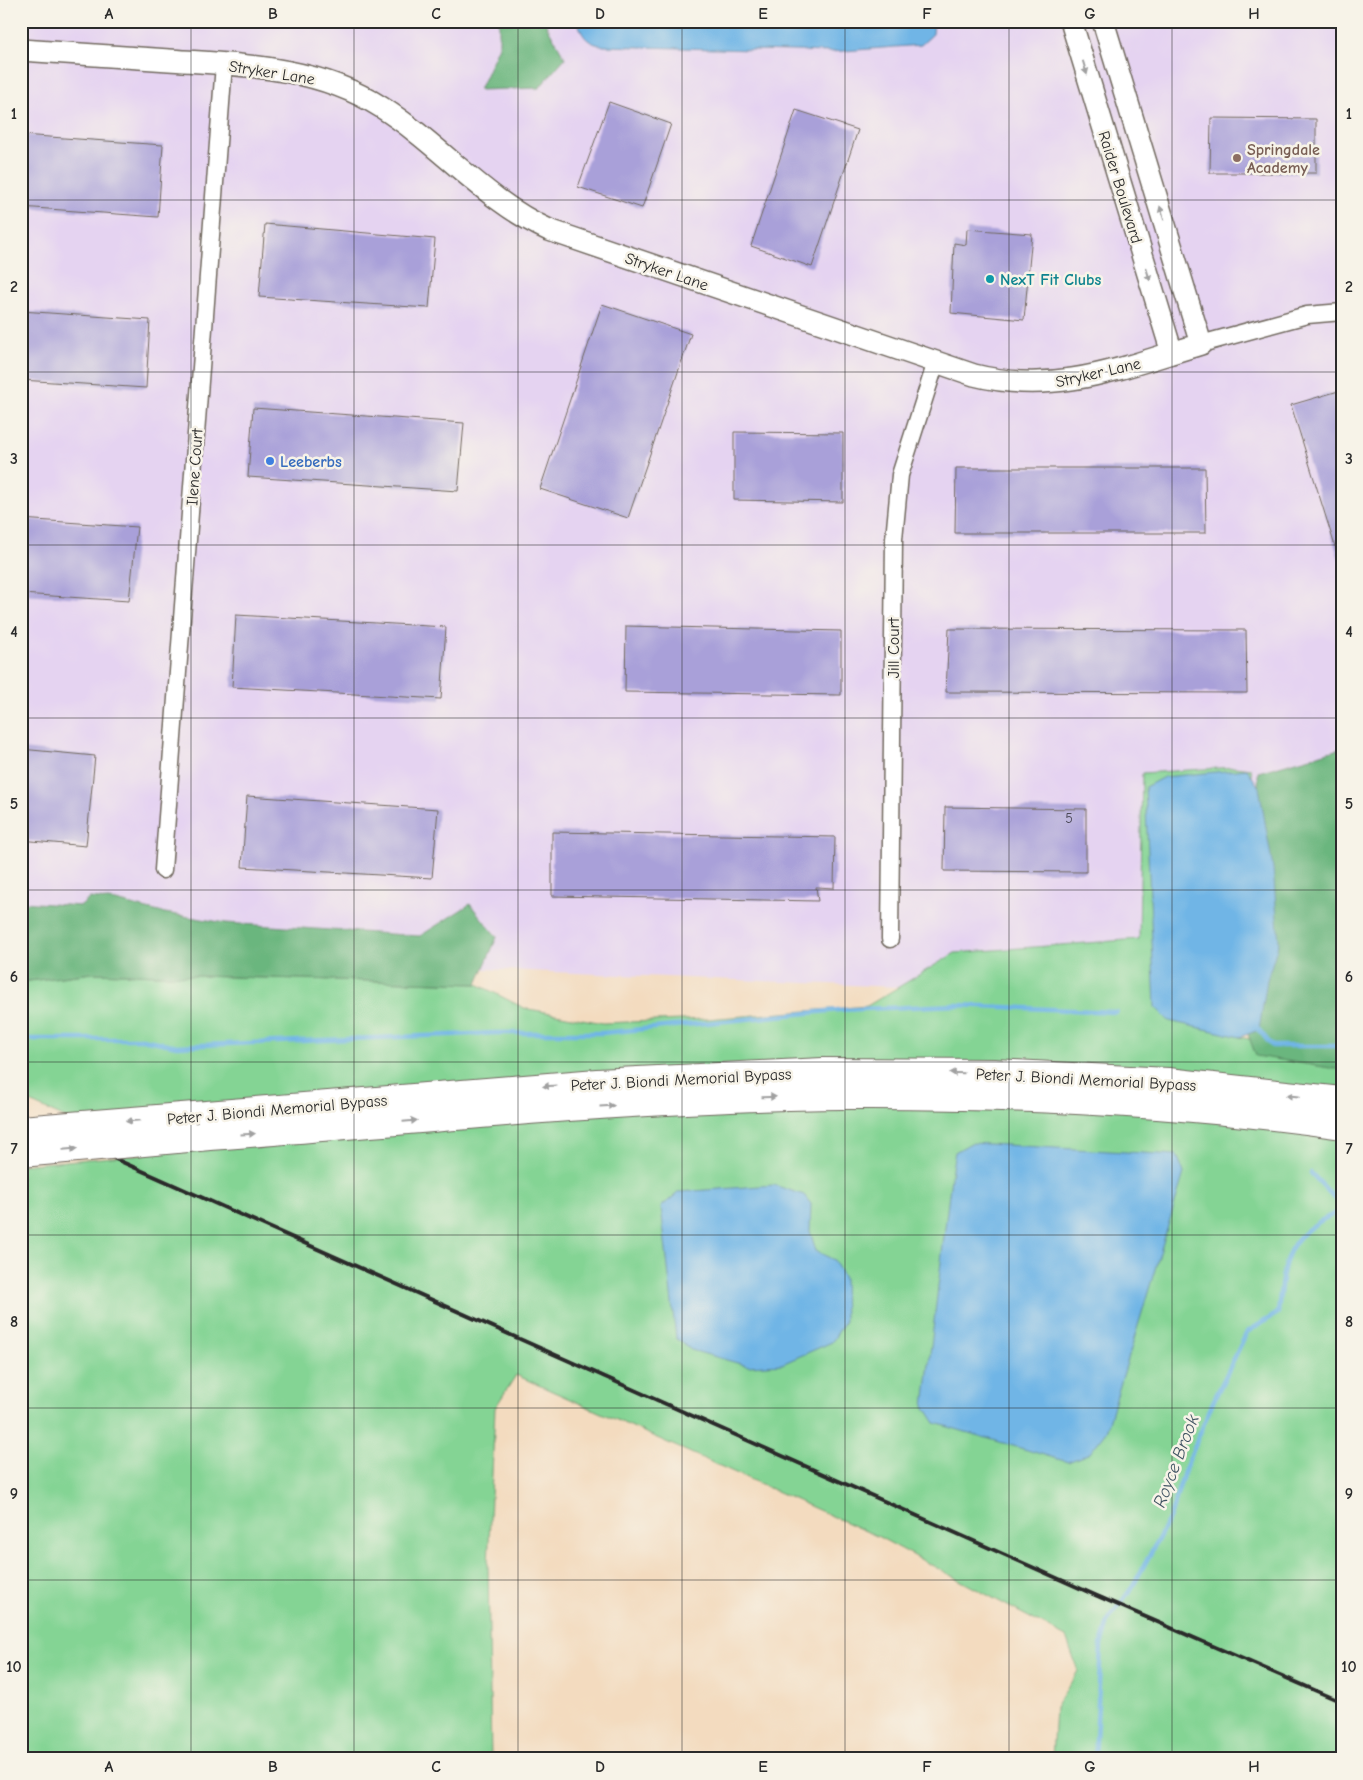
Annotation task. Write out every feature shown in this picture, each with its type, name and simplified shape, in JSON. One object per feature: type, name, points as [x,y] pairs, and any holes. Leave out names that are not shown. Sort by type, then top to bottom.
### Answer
[{"type":"highway","name":"Peter J. Biondi Memorial Bypass","points":[[21,1153],[190,1127],[598,1083],[823,1072],[994,1073],[1168,1082],[1342,1101]]},
{"type":"highway","name":"Peter J. Biondi Memorial Bypass","points":[[21,1130],[190,1127],[734,1098],[842,1095],[1078,1100],[1176,1106],[1342,1125]]},
{"type":"street","name":"Raider Boulevard","points":[[1071,21],[1172,352]]},
{"type":"street","name":"Raider Boulevard","points":[[1103,21],[1201,344]]},
{"type":"street","name":"Stryker Lane","points":[[21,50],[224,64],[288,71],[318,78],[357,94],[405,123],[503,204],[549,230],[991,380],[1018,384],[1048,384],[1112,371],[1172,352],[1307,315],[1342,312]]},
{"type":"street","name":"Ilene Court","points":[[164,870],[224,64]]},
{"type":"street","name":"Jill Court","points":[[890,938],[894,539],[896,506],[900,475],[936,362]]},
{"type":"shaded area","points":[[21,21],[1342,21],[1342,907],[1129,997],[21,949]]},
{"type":"green space","points":[[499,21],[544,21],[565,58],[539,88],[479,90],[499,46]]},
{"type":"green space","points":[[1339,749],[1342,755],[1342,1070],[1256,1056],[1240,1013],[1263,955],[1258,772]]},
{"type":"green space","points":[[1235,767],[1251,769],[1264,851],[1239,1037],[1311,1051],[1342,1045],[1342,1759],[1153,1759],[1131,1753],[1130,1759],[1052,1759],[1055,1708],[1078,1671],[1066,1637],[879,1537],[516,1375],[495,1408],[488,1564],[491,1759],[21,1759],[21,1165],[145,1154],[21,1098],[21,982],[92,973],[477,984],[524,1008],[603,1023],[707,1019],[867,1006],[955,953],[1139,939],[1142,773]]},
{"type":"green space","points":[[90,898],[116,901],[159,912],[226,923],[420,936],[470,904],[497,937],[477,984],[92,973],[21,982],[21,902],[81,906]]},
{"type":"water","points":[[578,21],[934,21],[933,34],[921,45],[831,52],[604,46],[586,39]]},
{"type":"water","points":[[1247,769],[1259,787],[1273,868],[1279,942],[1267,980],[1259,1030],[1240,1037],[1169,1021],[1155,1007],[1145,787],[1164,777]]},
{"type":"water","points":[[971,1143],[1177,1155],[1184,1173],[1106,1432],[1090,1453],[1068,1462],[935,1423],[924,1406],[955,1152]]},
{"type":"water","points":[[774,1185],[804,1195],[811,1204],[810,1231],[816,1251],[834,1260],[844,1278],[845,1321],[832,1342],[782,1364],[748,1366],[691,1350],[676,1338],[661,1207],[679,1192]]},
{"type":"building","points":[[609,102],[671,124],[642,208],[578,187]]},
{"type":"building","points":[[796,110],[858,130],[812,267],[751,246]]},
{"type":"building","points":[[1211,118],[1316,119],[1316,173],[1210,173]]},
{"type":"building","points":[[21,135],[163,145],[158,217],[21,207]]},
{"type":"building","points":[[265,224],[435,239],[429,308],[259,297]]},
{"type":"building","name":"NexT Fit Clubs","points":[[967,229],[1032,234],[1024,320],[951,313],[954,243],[966,245]]},
{"type":"building","points":[[602,304],[691,334],[628,518],[540,489]]},
{"type":"building","points":[[21,311],[150,320],[146,388],[21,380]]},
{"type":"building","points":[[1342,390],[1342,559],[1339,559],[1291,405]]},
{"type":"building","points":[[253,408],[464,423],[458,491],[248,477]]},
{"type":"building","points":[[734,432],[843,433],[843,502],[734,500]]},
{"type":"building","points":[[956,468],[1205,468],[1206,533],[955,533]]},
{"type":"building","points":[[21,519],[137,527],[129,601],[21,594]]},
{"type":"building","points":[[236,615],[446,627],[441,699],[232,687]]},
{"type":"building","points":[[626,626],[841,631],[841,695],[625,692]]},
{"type":"building","points":[[949,629],[1246,630],[1247,693],[946,692]]},
{"type":"building","points":[[21,749],[95,756],[86,846],[21,840]]},
{"type":"building","points":[[247,796],[438,809],[432,878],[242,867]]},
{"type":"building","points":[[945,807],[1086,809],[1086,872],[944,871]]},
{"type":"building","points":[[552,832],[835,837],[834,888],[816,887],[818,901],[552,896]]},
{"type":"waterway","points":[[21,1039],[142,1039],[177,1046],[497,1033],[602,1033],[839,1010],[957,1005],[1116,1012]]},
{"type":"waterway","points":[[1259,1030],[1272,1046],[1342,1046]]},
{"type":"waterway","points":[[1311,1173],[1342,1206]]},
{"type":"waterway","name":"Royce Brook","points":[[1095,1759],[1101,1645],[1109,1619],[1133,1586],[1170,1517],[1184,1472],[1212,1404],[1247,1332],[1278,1313],[1283,1276],[1291,1250],[1298,1239],[1309,1229],[1342,1210]]},
{"type":"railway","points":[[21,1117],[1095,1595],[1342,1702]]},
{"type":"place","name":"Springdale Academy","points":[[1237,158]]},
{"type":"place","name":"NexT Fit Clubs","points":[[990,279]]},
{"type":"place","name":"Leeberbs","points":[[270,461]]}]
